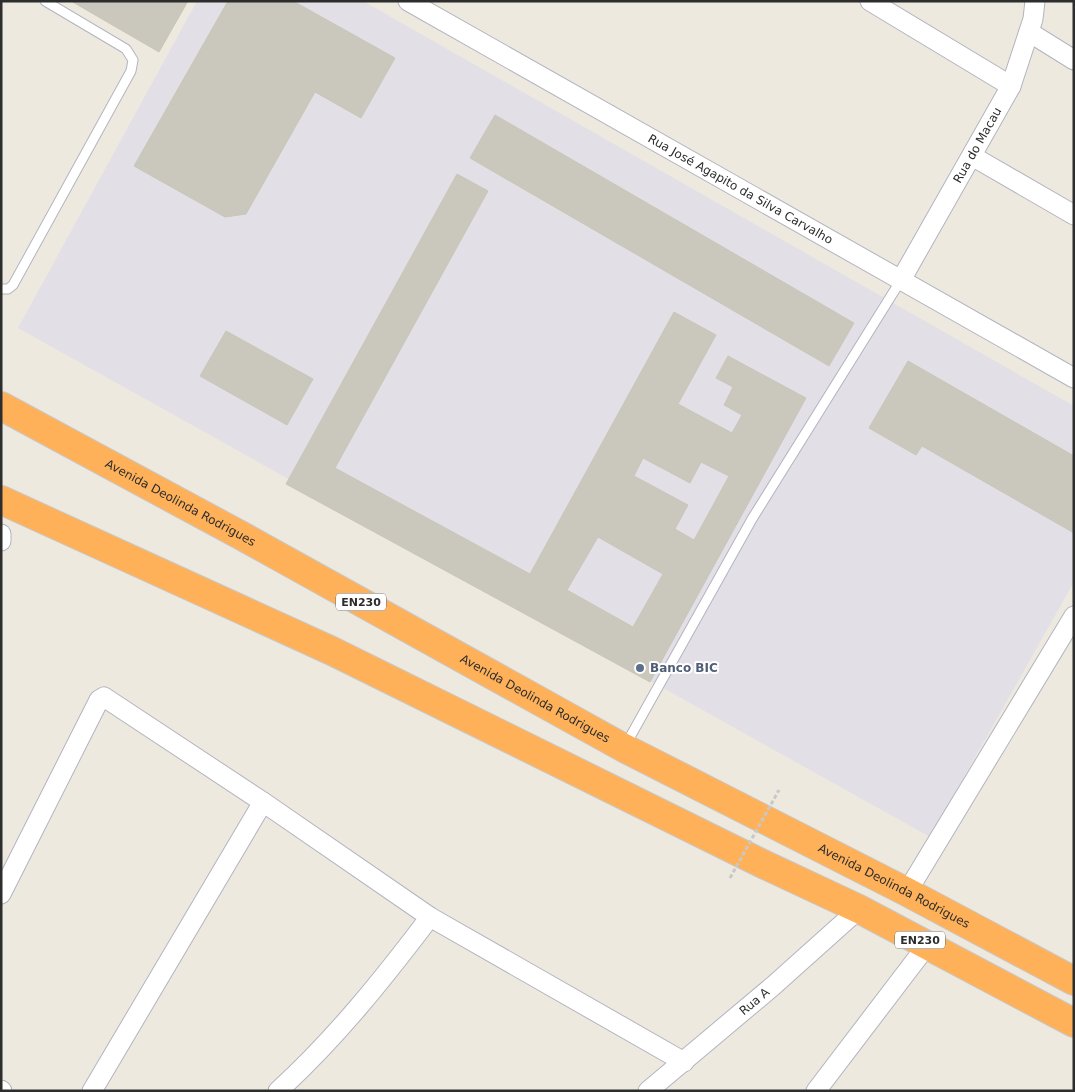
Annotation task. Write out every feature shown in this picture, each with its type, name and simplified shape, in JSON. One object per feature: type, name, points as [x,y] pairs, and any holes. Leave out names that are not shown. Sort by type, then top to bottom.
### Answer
[{"type":"highway","name":"Avenida Deolinda Rodrigues","points":[[1,406],[234,531],[624,748],[907,892],[1074,982]]},
{"type":"highway","name":"EN230","points":[[1,500],[332,651],[763,864],[859,909],[1074,1022]]},
{"type":"street","name":"Rua José Agapito da Silva Carvalho","points":[[408,1],[1074,378]]},
{"type":"street","points":[[870,1],[1011,86]]},
{"type":"street","name":"Rua do Macau","points":[[901,280],[1011,86],[1029,32],[1035,1]]},
{"type":"street","points":[[1029,32],[1074,60]]},
{"type":"street","points":[[972,156],[1074,215]]},
{"type":"street","points":[[1,534],[1,541]]},
{"type":"street","points":[[907,892],[1074,616]]},
{"type":"street","points":[[1,894],[102,696],[107,697],[430,917],[684,1062]]},
{"type":"street","points":[[92,1091],[263,802]]},
{"type":"street","name":"Rua A","points":[[648,1091],[684,1062],[859,909]]},
{"type":"street","points":[[278,1091],[312,1060],[372,994],[430,917]]},
{"type":"street","points":[[816,1091],[928,944]]},
{"type":"lane","points":[[1,289],[8,289],[13,285],[131,70],[133,60],[126,49],[44,1]]},
{"type":"lane","points":[[624,748],[752,519],[901,280]]},
{"type":"path","points":[[730,878],[779,790]]},
{"type":"shaded area","points":[[197,1],[363,1],[1074,406],[1074,582],[930,837],[18,328]]},
{"type":"building","points":[[71,1],[188,1],[159,52]]},
{"type":"building","points":[[228,1],[293,1],[395,58],[361,118],[315,92],[246,214],[225,217],[134,166]]},
{"type":"building","points":[[495,115],[854,323],[829,366],[470,158]]},
{"type":"building","points":[[457,174],[488,191],[335,468],[530,574],[674,312],[716,335],[678,404],[732,433],[742,415],[724,405],[733,387],[716,378],[728,356],[806,398],[650,682],[286,484]],"holes":[[[643,458],[690,483],[701,462],[729,476],[694,540],[675,529],[688,505],[634,476]],[[598,537],[663,574],[633,627],[567,590]]]},
{"type":"building","points":[[226,331],[313,379],[287,425],[200,376]]},
{"type":"building","points":[[908,361],[1074,456],[1074,533],[922,446],[916,455],[869,428]]},
{"type":"place","name":"Banco BIC","points":[[640,668]]}]
